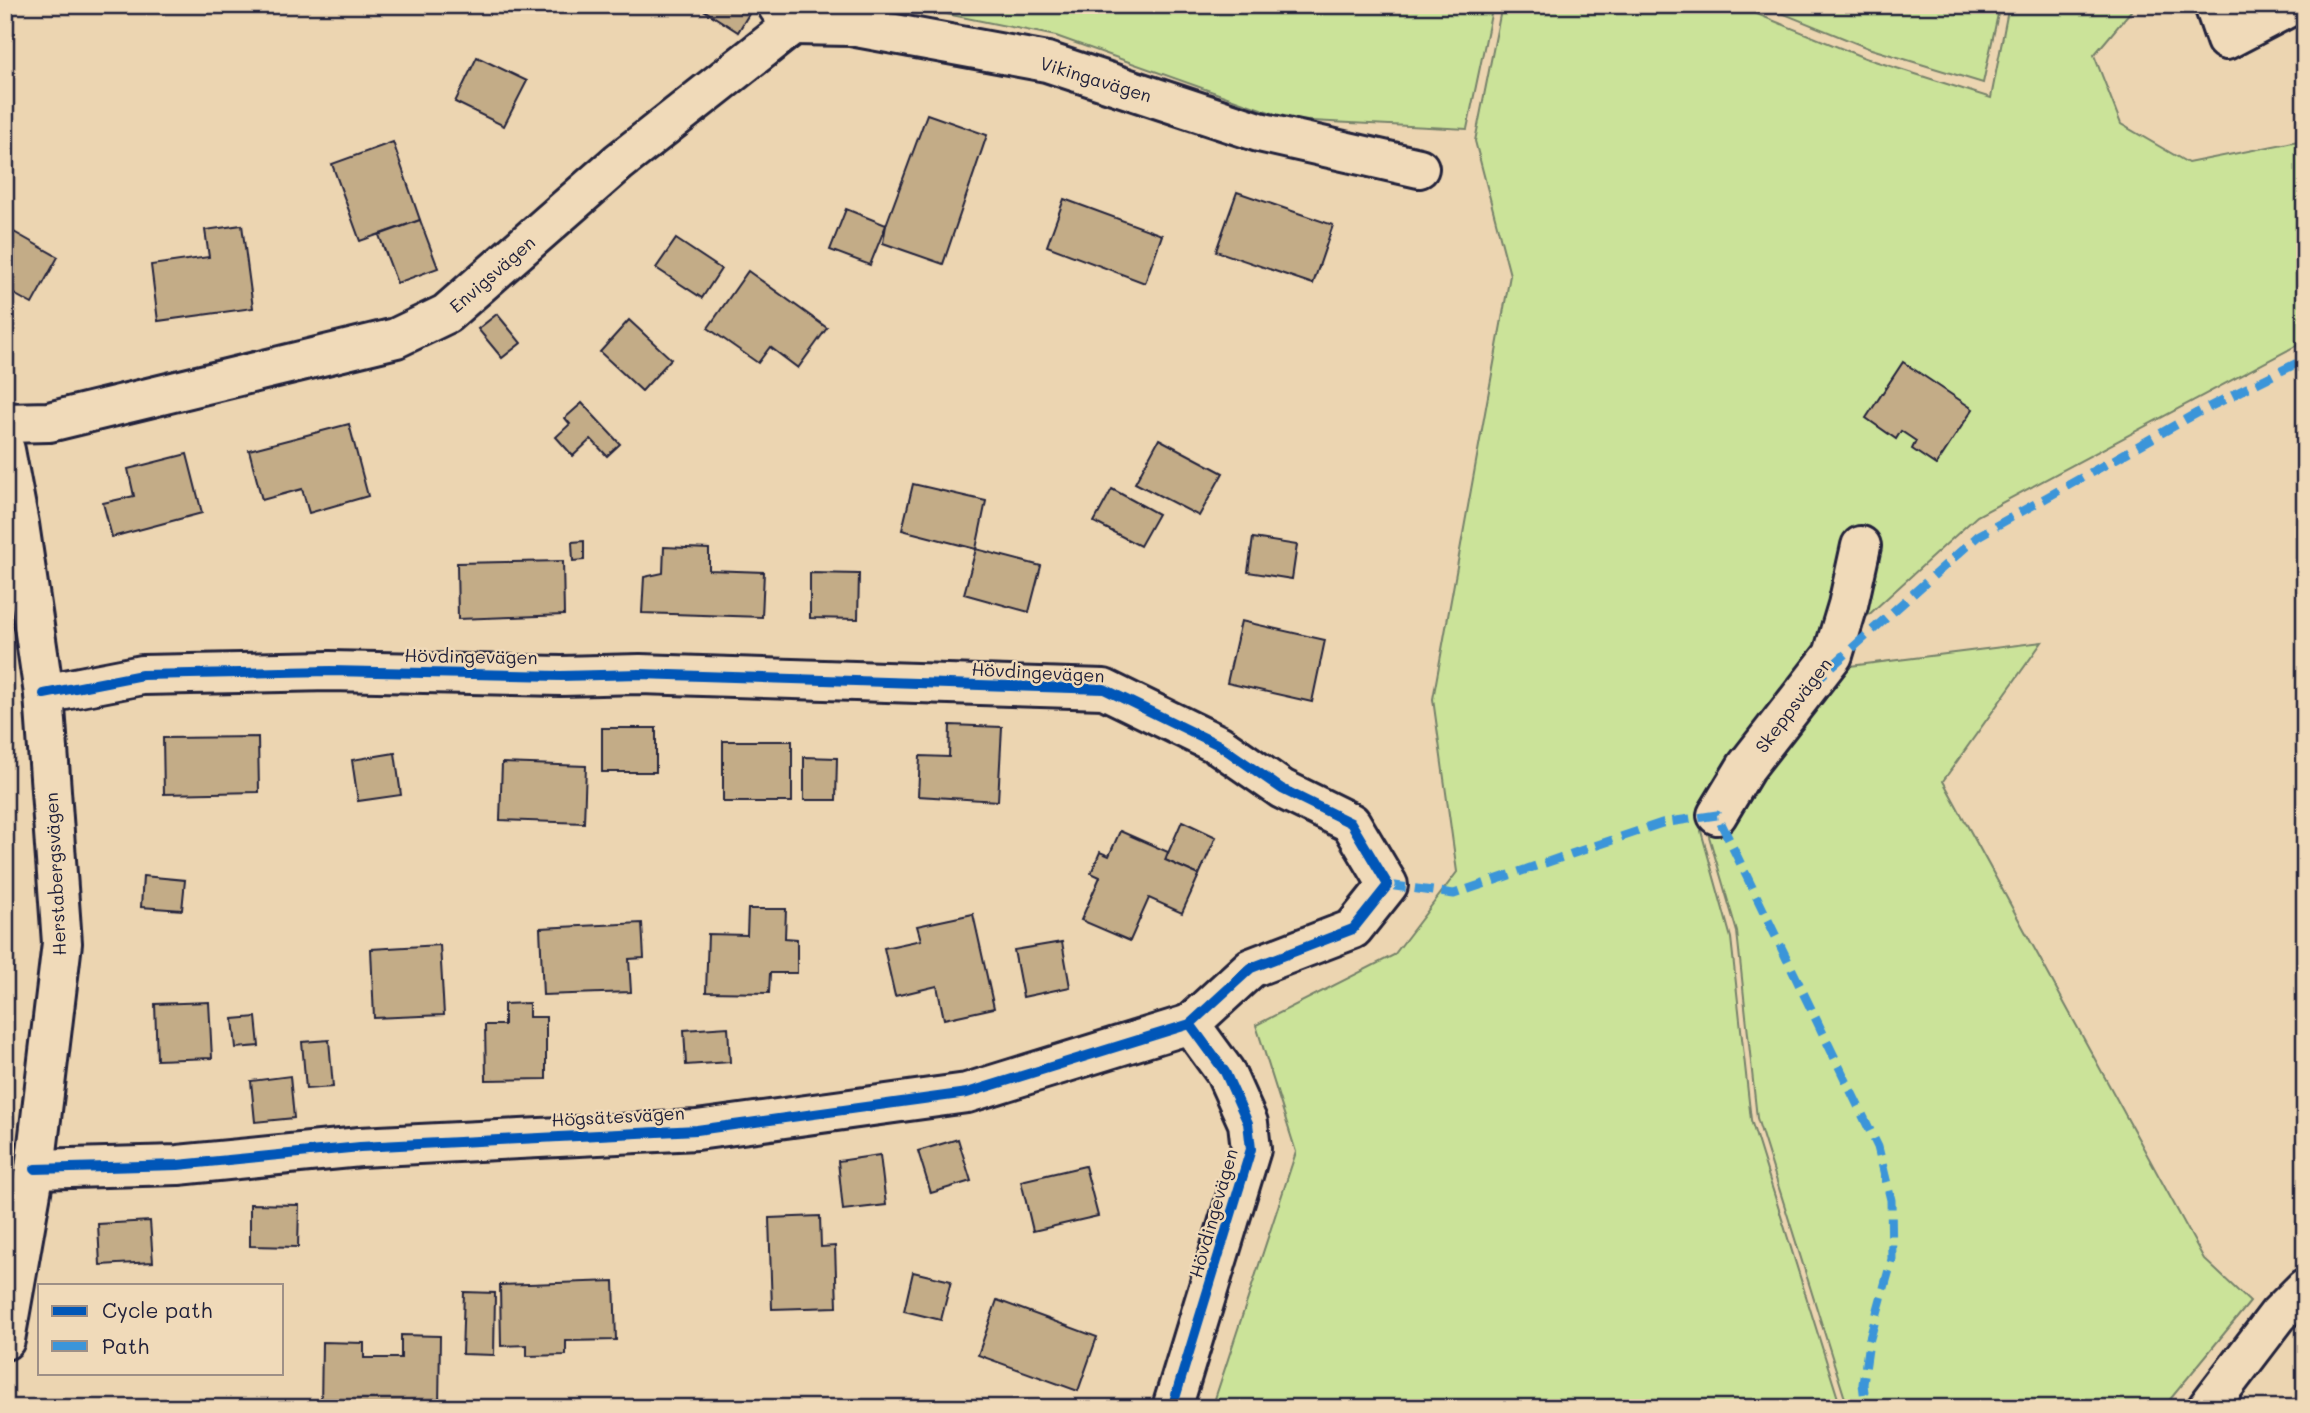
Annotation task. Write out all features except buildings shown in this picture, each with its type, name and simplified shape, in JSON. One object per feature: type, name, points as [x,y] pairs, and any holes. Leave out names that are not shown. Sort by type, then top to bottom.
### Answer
[{"type":"street","points":[[2214,5],[2226,40],[2293,5]]},
{"type":"street","name":"Vikingavägen","points":[[785,15],[1047,62],[1259,132],[1419,168]]},
{"type":"street","name":"Envigsvägen","points":[[5,423],[49,422],[396,338],[446,314],[785,15]]},
{"type":"street","name":"Herstabergsvägen","points":[[5,450],[19,524],[44,694],[62,943],[35,1168],[5,1340]]},
{"type":"street","name":"Skeppsvägen","points":[[1717,815],[1746,767],[1833,655],[1861,546]]},
{"type":"street","name":"Hövdingevägen","points":[[44,694],[142,675],[330,671],[561,676],[640,674],[1104,690],[1219,745],[1282,789],[1351,823],[1388,885],[1353,929],[1251,968],[1190,1024],[1225,1072],[1248,1123],[1251,1149],[1172,1408]]},
{"type":"street","name":"Högsätesvägen","points":[[35,1168],[178,1165],[360,1147],[697,1130],[967,1093],[1190,1024]]},
{"type":"street","points":[[2207,1408],[2278,1315],[2305,1288]]},
{"type":"green space","points":[[902,5],[1493,5],[1467,129],[1292,120],[1056,36]]},
{"type":"green space","points":[[1502,5],[1735,5],[1865,58],[1991,98],[2009,5],[2136,5],[2094,55],[2121,124],[2188,163],[2298,141],[2305,144],[2305,341],[1977,516],[1818,661],[1731,763],[1701,831],[1731,938],[1751,1120],[1841,1408],[1212,1408],[1296,1152],[1256,1025],[1394,955],[1457,872],[1433,699],[1510,275],[1475,141]]},
{"type":"green space","points":[[1762,5],[2000,5],[1983,83],[1868,48]]},
{"type":"green space","points":[[2042,642],[1943,781],[2204,1259],[2250,1302],[2163,1408],[1848,1408],[1757,1118],[1737,932],[1708,833],[1751,770],[1842,667]]},
{"type":"marked path","points":[[1812,684],[1978,536],[2197,413],[2305,359]]},
{"type":"marked path","points":[[1388,885],[1454,894],[1662,823],[1717,815],[1878,1147],[1891,1200],[1892,1259],[1869,1342],[1863,1384],[1866,1408]]},
{"type":"cycle path","points":[[44,694],[142,675],[330,671],[561,676],[640,674],[1104,689],[1219,745],[1282,789],[1351,823],[1388,885],[1353,929],[1251,968],[1190,1024],[1225,1072],[1248,1123],[1251,1149],[1172,1408]]},
{"type":"cycle path","points":[[35,1169],[178,1165],[360,1147],[697,1130],[967,1093],[1190,1024]]}]
